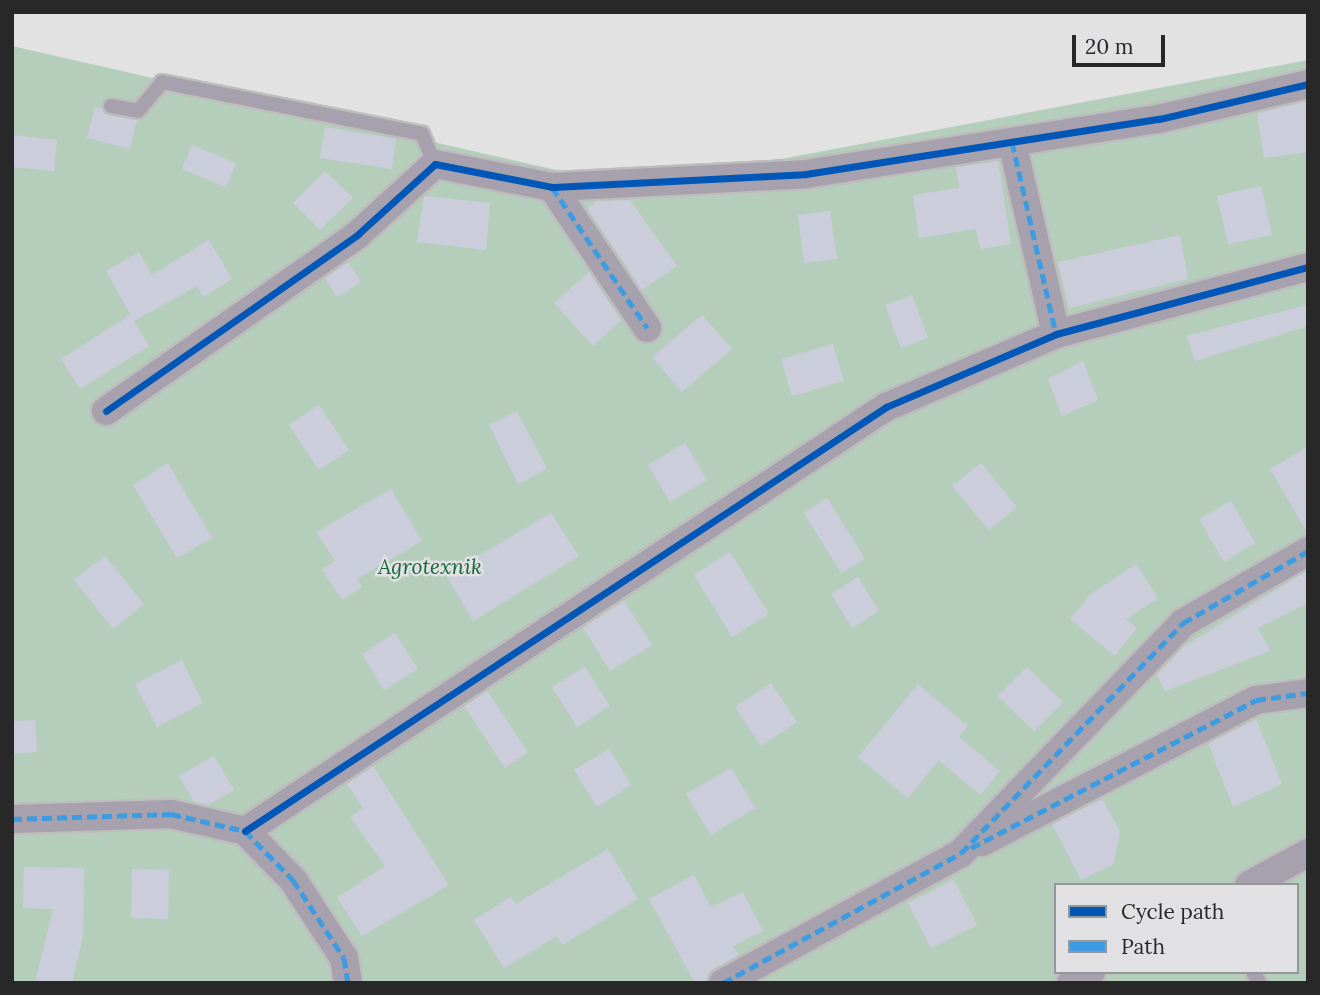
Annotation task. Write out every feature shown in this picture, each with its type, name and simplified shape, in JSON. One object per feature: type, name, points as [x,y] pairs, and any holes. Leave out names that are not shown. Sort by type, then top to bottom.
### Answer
[{"type":"street","points":[[106,411],[357,235],[435,164],[552,187],[806,174],[1159,119],[1308,84]]},
{"type":"street","points":[[1012,142],[1056,334]]},
{"type":"street","points":[[552,187],[647,328]]},
{"type":"street","points":[[245,831],[886,407],[1056,334],[1308,268]]},
{"type":"street","points":[[961,853],[1183,623],[1308,551]]},
{"type":"street","points":[[723,983],[961,853],[1256,700],[1308,693]]},
{"type":"street","points":[[12,818],[171,814],[245,831],[293,880],[344,958],[348,983]]},
{"type":"street","points":[[1253,883],[1308,853]]},
{"type":"street","points":[[1071,983],[1087,974]]},
{"type":"lane","points":[[111,106],[138,111],[162,82],[422,134],[435,164]]},
{"type":"green space","name":"Agrotexnik","points":[[12,46],[631,187],[1308,60],[1308,983],[12,983]]},
{"type":"building","points":[[1308,101],[1308,152],[1264,158],[1257,113]]},
{"type":"building","points":[[95,107],[137,120],[130,149],[87,138]]},
{"type":"building","points":[[325,127],[396,139],[392,169],[320,158]]},
{"type":"building","points":[[12,135],[57,140],[54,171],[12,167]]},
{"type":"building","points":[[192,145],[236,163],[226,187],[182,169]]},
{"type":"building","points":[[998,161],[1011,244],[980,249],[976,229],[919,238],[913,195],[959,188],[956,167]]},
{"type":"building","points":[[325,171],[353,198],[320,230],[293,203]]},
{"type":"building","points":[[1261,186],[1272,235],[1228,244],[1217,196]]},
{"type":"building","points":[[424,196],[490,203],[486,250],[417,242]]},
{"type":"building","points":[[630,200],[677,266],[642,290],[587,209],[597,201]]},
{"type":"building","points":[[830,211],[837,259],[804,263],[798,215]]},
{"type":"building","points":[[1180,235],[1188,279],[1069,308],[1058,262]]},
{"type":"building","points":[[209,240],[232,279],[203,297],[197,286],[134,321],[106,271],[139,252],[152,275]]},
{"type":"building","points":[[348,262],[361,282],[337,297],[325,278]]},
{"type":"building","points":[[589,272],[621,320],[593,346],[554,303]]},
{"type":"building","points":[[912,295],[928,338],[901,348],[885,305]]},
{"type":"building","points":[[1306,305],[1308,326],[1195,361],[1187,336]]},
{"type":"building","points":[[130,315],[149,346],[80,389],[61,359]]},
{"type":"building","points":[[702,315],[732,349],[682,392],[652,357]]},
{"type":"building","points":[[833,344],[844,381],[792,396],[781,359]]},
{"type":"building","points":[[1083,361],[1098,400],[1062,416],[1048,379]]},
{"type":"building","points":[[319,405],[349,450],[319,470],[289,425]]},
{"type":"building","points":[[517,411],[547,469],[518,484],[489,425]]},
{"type":"building","points":[[685,443],[707,480],[670,502],[648,465]]},
{"type":"building","points":[[1308,447],[1308,534],[1270,469]]},
{"type":"building","points":[[168,463],[212,538],[177,558],[133,485]]},
{"type":"building","points":[[981,463],[1017,507],[989,530],[952,486]]},
{"type":"building","points":[[391,489],[422,541],[357,579],[362,587],[342,600],[322,570],[335,561],[316,532]]},
{"type":"building","points":[[827,498],[865,559],[841,573],[804,513]]},
{"type":"building","points":[[1231,501],[1255,543],[1224,562],[1199,519]]},
{"type":"building","points":[[551,513],[579,556],[473,621],[446,575]]},
{"type":"building","points":[[730,552],[769,614],[732,637],[694,575]]},
{"type":"building","points":[[105,556],[144,604],[113,629],[74,580]]},
{"type":"building","points":[[1136,564],[1158,598],[1126,619],[1137,628],[1115,656],[1070,619],[1091,594]]},
{"type":"building","points":[[1308,570],[1308,603],[1258,628],[1270,651],[1165,691],[1157,674],[1182,648]]},
{"type":"building","points":[[858,577],[879,611],[852,628],[831,594]]},
{"type":"building","points":[[624,601],[652,645],[610,671],[583,627]]},
{"type":"building","points":[[395,633],[418,669],[384,690],[362,654]]},
{"type":"building","points":[[182,660],[203,703],[157,727],[135,684]]},
{"type":"building","points":[[585,667],[610,706],[577,727],[552,687]]},
{"type":"building","points":[[1027,667],[1063,702],[1034,731],[998,696]]},
{"type":"building","points":[[771,683],[797,722],[761,746],[735,707]]},
{"type":"building","points":[[918,684],[968,726],[959,737],[1000,771],[980,795],[939,760],[908,798],[858,757]]},
{"type":"building","points":[[487,691],[528,752],[505,768],[464,706]]},
{"type":"building","points":[[1256,719],[1282,784],[1233,807],[1208,743]]},
{"type":"building","points":[[35,720],[37,752],[12,754],[12,721]]},
{"type":"building","points":[[609,749],[631,785],[597,807],[574,770]]},
{"type":"building","points":[[214,756],[234,790],[208,805],[194,802],[179,776]]},
{"type":"building","points":[[373,766],[449,885],[362,936],[337,898],[385,866],[350,817],[363,808],[347,784]]},
{"type":"building","points":[[731,768],[755,808],[711,835],[686,794]]},
{"type":"building","points":[[1102,799],[1120,831],[1114,864],[1081,880],[1052,824]]},
{"type":"building","points":[[608,849],[638,899],[562,945],[557,936],[504,968],[474,920],[511,897],[516,904]]},
{"type":"building","points":[[24,867],[84,868],[83,936],[72,983],[35,983],[53,909],[23,908]]},
{"type":"building","points":[[132,869],[169,870],[168,919],[131,918]]},
{"type":"building","points":[[694,875],[711,907],[743,892],[763,931],[733,946],[739,955],[714,969],[706,983],[695,983],[649,899]]},
{"type":"building","points":[[954,880],[977,925],[931,948],[908,903]]},
{"type":"marked path","points":[[1012,142],[1056,334]]},
{"type":"marked path","points":[[552,187],[647,328]]},
{"type":"marked path","points":[[723,983],[961,853],[1183,623],[1308,551]]},
{"type":"marked path","points":[[971,848],[1256,700],[1308,693]]},
{"type":"marked path","points":[[12,819],[171,814],[245,831],[293,880],[344,958],[348,983]]},
{"type":"cycle path","points":[[106,411],[357,235],[435,164],[552,187],[806,174],[1159,119],[1308,84]]},
{"type":"cycle path","points":[[245,831],[886,407],[1056,334],[1308,267]]}]
